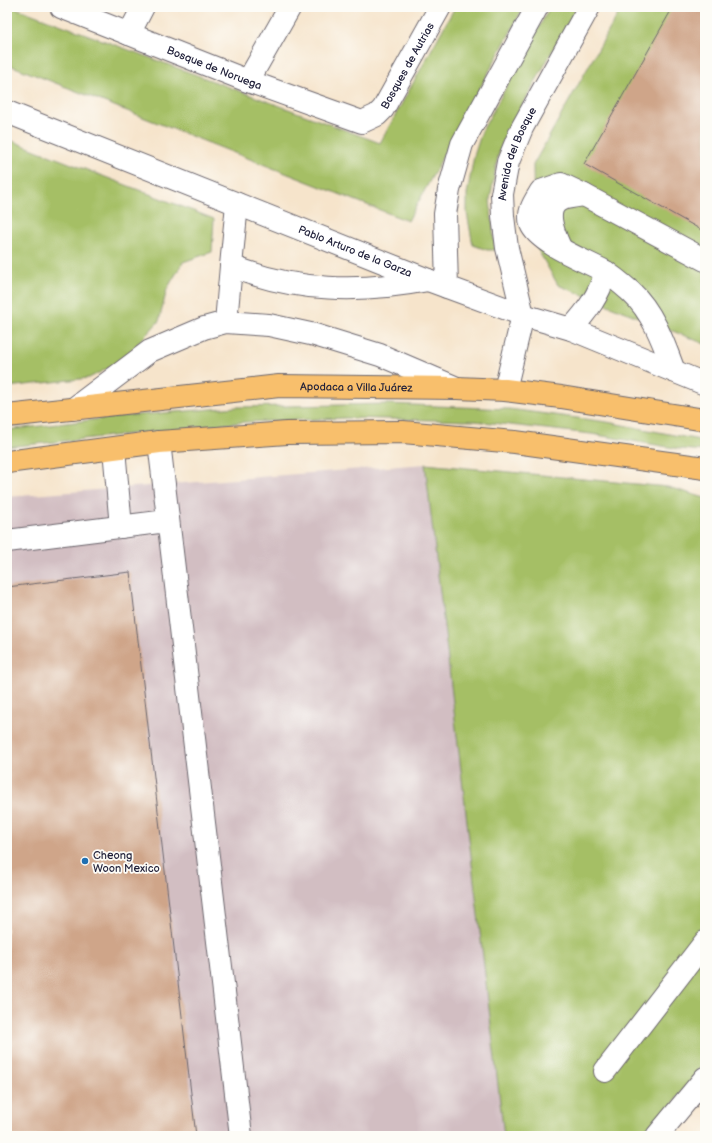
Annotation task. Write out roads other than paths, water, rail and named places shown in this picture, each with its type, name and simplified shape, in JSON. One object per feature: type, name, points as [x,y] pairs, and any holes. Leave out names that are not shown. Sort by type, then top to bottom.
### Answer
[{"type":"main road","name":"Apodaca a Villa Juárez","points":[[7,416],[278,386],[505,390],[561,397],[705,420]]},
{"type":"main road","points":[[7,462],[159,442],[286,433],[403,432],[515,442],[705,468]]},
{"type":"street","name":"Bosque de Noruega","points":[[61,7],[248,81],[356,121],[362,122],[370,120]]},
{"type":"street","points":[[129,34],[143,7]]},
{"type":"street","points":[[248,81],[290,7]]},
{"type":"street","name":"Bosques de Autrias","points":[[370,120],[383,109],[440,7]]},
{"type":"street","points":[[231,266],[256,276],[318,288],[438,284],[449,190],[462,144],[537,7]]},
{"type":"street","name":"Avenida del Bosque","points":[[523,315],[507,248],[503,216],[502,194],[508,162],[522,128],[588,7]]},
{"type":"street","name":"Pablo Arturo de la Garza","points":[[7,112],[438,284],[523,315],[571,329],[705,384]]},
{"type":"street","points":[[674,371],[665,346],[650,316],[632,293],[606,272],[541,237],[531,224],[530,208],[541,190],[561,184],[705,260]]},
{"type":"street","points":[[226,322],[237,204]]},
{"type":"street","points":[[571,329],[589,309],[600,291],[606,272]]},
{"type":"street","points":[[505,390],[523,315]]},
{"type":"street","points":[[73,409],[150,351],[204,328],[226,322],[269,325],[315,335],[387,358],[456,388]]},
{"type":"street","points":[[159,442],[167,521],[241,1136]]},
{"type":"street","points":[[114,449],[121,526]]},
{"type":"street","points":[[7,541],[167,521]]},
{"type":"street","points":[[605,1071],[705,942]]},
{"type":"street","points":[[657,1136],[705,1078]]},
{"type":"place","name":"Cheong Woon Mexico","points":[[85,861]]}]
